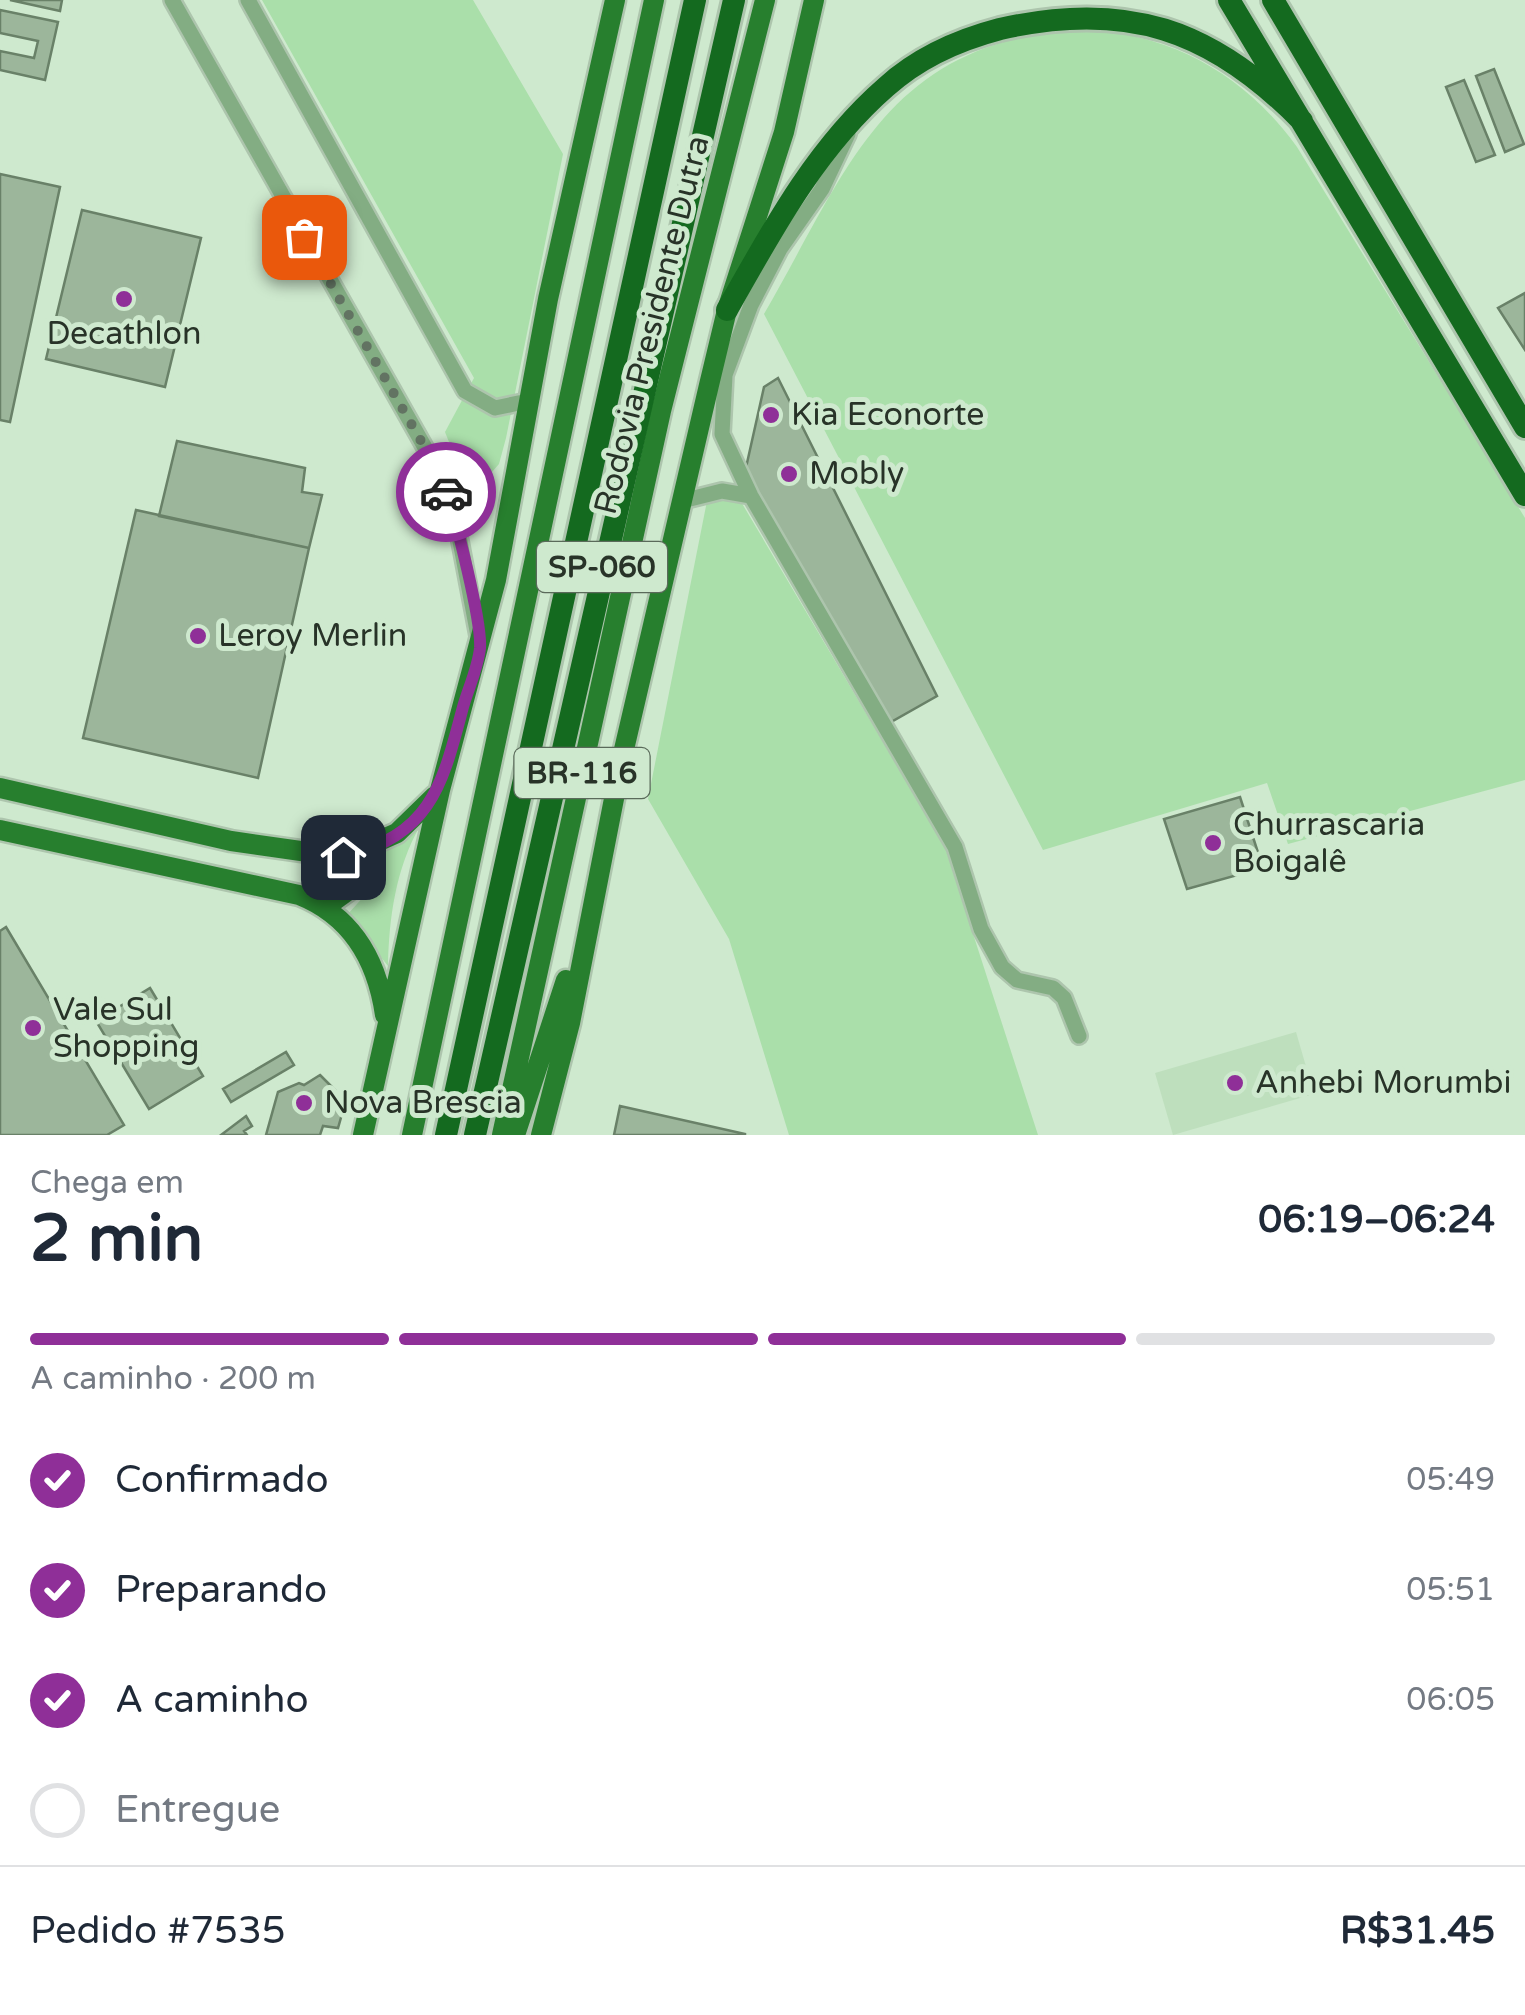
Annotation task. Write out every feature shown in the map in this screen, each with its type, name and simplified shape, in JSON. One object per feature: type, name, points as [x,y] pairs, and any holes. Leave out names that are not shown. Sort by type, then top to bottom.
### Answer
[{"type":"highway","name":"Rodovia Presidente Dutra","points":[[446,1135],[695,0]]},
{"type":"highway","name":"Rodovia Presidente Dutra","points":[[476,1135],[734,0]]},
{"type":"highway","points":[[1229,0],[1525,495]]},
{"type":"highway","points":[[1273,0],[1525,427]]},
{"type":"highway","points":[[1283,0],[1319,74]]},
{"type":"highway","points":[[728,310],[786,205],[853,121],[886,86],[954,42],[1043,18],[1097,13],[1146,21],[1232,60],[1302,120]]},
{"type":"main road","points":[[363,1135],[440,790],[480,647],[528,402],[615,0]]},
{"type":"main road","name":"Rodovia Presidente Dutra","points":[[412,1135],[654,0]]},
{"type":"main road","name":"Rodovia Presidente Dutra","points":[[502,1135],[662,411],[765,0]]},
{"type":"main road","points":[[541,1135],[570,1023],[597,874],[682,501],[728,310],[784,132],[814,0]]},
{"type":"main road","points":[[0,788],[231,841],[343,857],[397,833],[440,790]]},
{"type":"main road","points":[[0,830],[299,895],[326,906],[361,943],[374,967],[387,1026]]},
{"type":"main road","points":[[326,906],[349,890],[352,876],[343,857]]},
{"type":"main road","points":[[515,1135],[551,1034],[597,874]]},
{"type":"street","points":[[172,0],[436,467],[459,536],[480,647]]},
{"type":"street","points":[[248,0],[465,391],[495,408],[528,402]]},
{"type":"street","points":[[853,121],[822,189],[780,249],[751,305],[724,375],[722,434],[751,496],[955,847],[980,929],[1002,968],[1017,980],[1054,988],[1064,998],[1079,1036]]},
{"type":"street","points":[[682,501],[722,491],[751,496]]},
{"type":"shaded area","points":[[262,0],[473,0],[563,154],[506,438],[499,464],[492,472],[473,471],[452,449],[445,432],[474,378]]},
{"type":"shaded area","points":[[1085,29],[1148,40],[1205,63],[1231,80],[1277,122],[1297,147],[1525,518],[1525,780],[1288,844],[1267,783],[1043,850],[764,314],[852,160],[883,119],[920,84],[964,57],[1018,38]]},
{"type":"shaded area","points":[[740,500],[945,847],[1038,1135],[789,1135],[729,939],[648,799],[707,501]]},
{"type":"shaded area","points":[[420,826],[395,893],[388,966],[347,915],[366,894],[365,863]]},
{"type":"shaded area","name":"Anhebi Morumbi","points":[[1296,1032],[1314,1094],[1173,1135],[1155,1073]]},
{"type":"building","points":[[10,0],[62,0],[60,11]]},
{"type":"building","points":[[0,10],[58,22],[45,80],[0,70],[0,51],[34,58],[38,41],[0,33]]},
{"type":"building","points":[[1494,69],[1524,144],[1505,152],[1476,76]]},
{"type":"building","points":[[1464,80],[1495,155],[1476,162],[1446,87]]},
{"type":"building","points":[[0,174],[60,187],[10,422],[0,420]]},
{"type":"building","name":"Decathlon","points":[[82,210],[201,238],[165,387],[46,359]]},
{"type":"building","points":[[1525,293],[1525,350],[1498,308]]},
{"type":"building","points":[[778,378],[937,696],[891,722],[745,472],[764,387]]},
{"type":"building","points":[[177,441],[305,468],[302,492],[322,495],[309,548],[159,516]]},
{"type":"building","name":"Leroy Merlin","points":[[136,510],[309,548],[258,778],[83,738]]},
{"type":"building","name":"Churrascaria Boigalê","points":[[1240,797],[1263,868],[1187,889],[1164,819]]},
{"type":"building","name":"Vale Sul Shopping","points":[[6,927],[124,1125],[107,1135],[0,1135],[0,931]]},
{"type":"building","points":[[150,988],[203,1076],[149,1109],[96,1021]]},
{"type":"building","points":[[286,1052],[294,1065],[231,1102],[223,1089]]},
{"type":"building","name":"Nova Brescia","points":[[320,1075],[335,1090],[332,1106],[342,1114],[338,1128],[323,1126],[320,1135],[266,1135],[278,1092],[299,1083],[304,1085]]},
{"type":"building","points":[[620,1106],[745,1134],[745,1135],[614,1135]]},
{"type":"building","points":[[246,1116],[252,1126],[244,1131],[247,1135],[221,1135]]},
{"type":"way so far","points":[[304,237],[394,400],[436,467],[446,492]]},
{"type":"place","name":"Decathlon","points":[[124,299]]},
{"type":"place","name":"Kia Econorte","points":[[771,415]]},
{"type":"place","name":"Mobly","points":[[789,474]]},
{"type":"place","name":"Leroy Merlin","points":[[198,636]]},
{"type":"place","name":"Churrascaria Boigalê","points":[[1213,843]]},
{"type":"place","name":"Vale Sul Shopping","points":[[33,1028]]},
{"type":"place","name":"Anhebi Morumbi","points":[[1235,1083]]},
{"type":"place","name":"Nova Brescia","points":[[304,1103]]},
{"type":"route","points":[[343,857],[380,844],[420,814],[440,790],[456,736],[480,647],[459,536],[446,492]]}]
